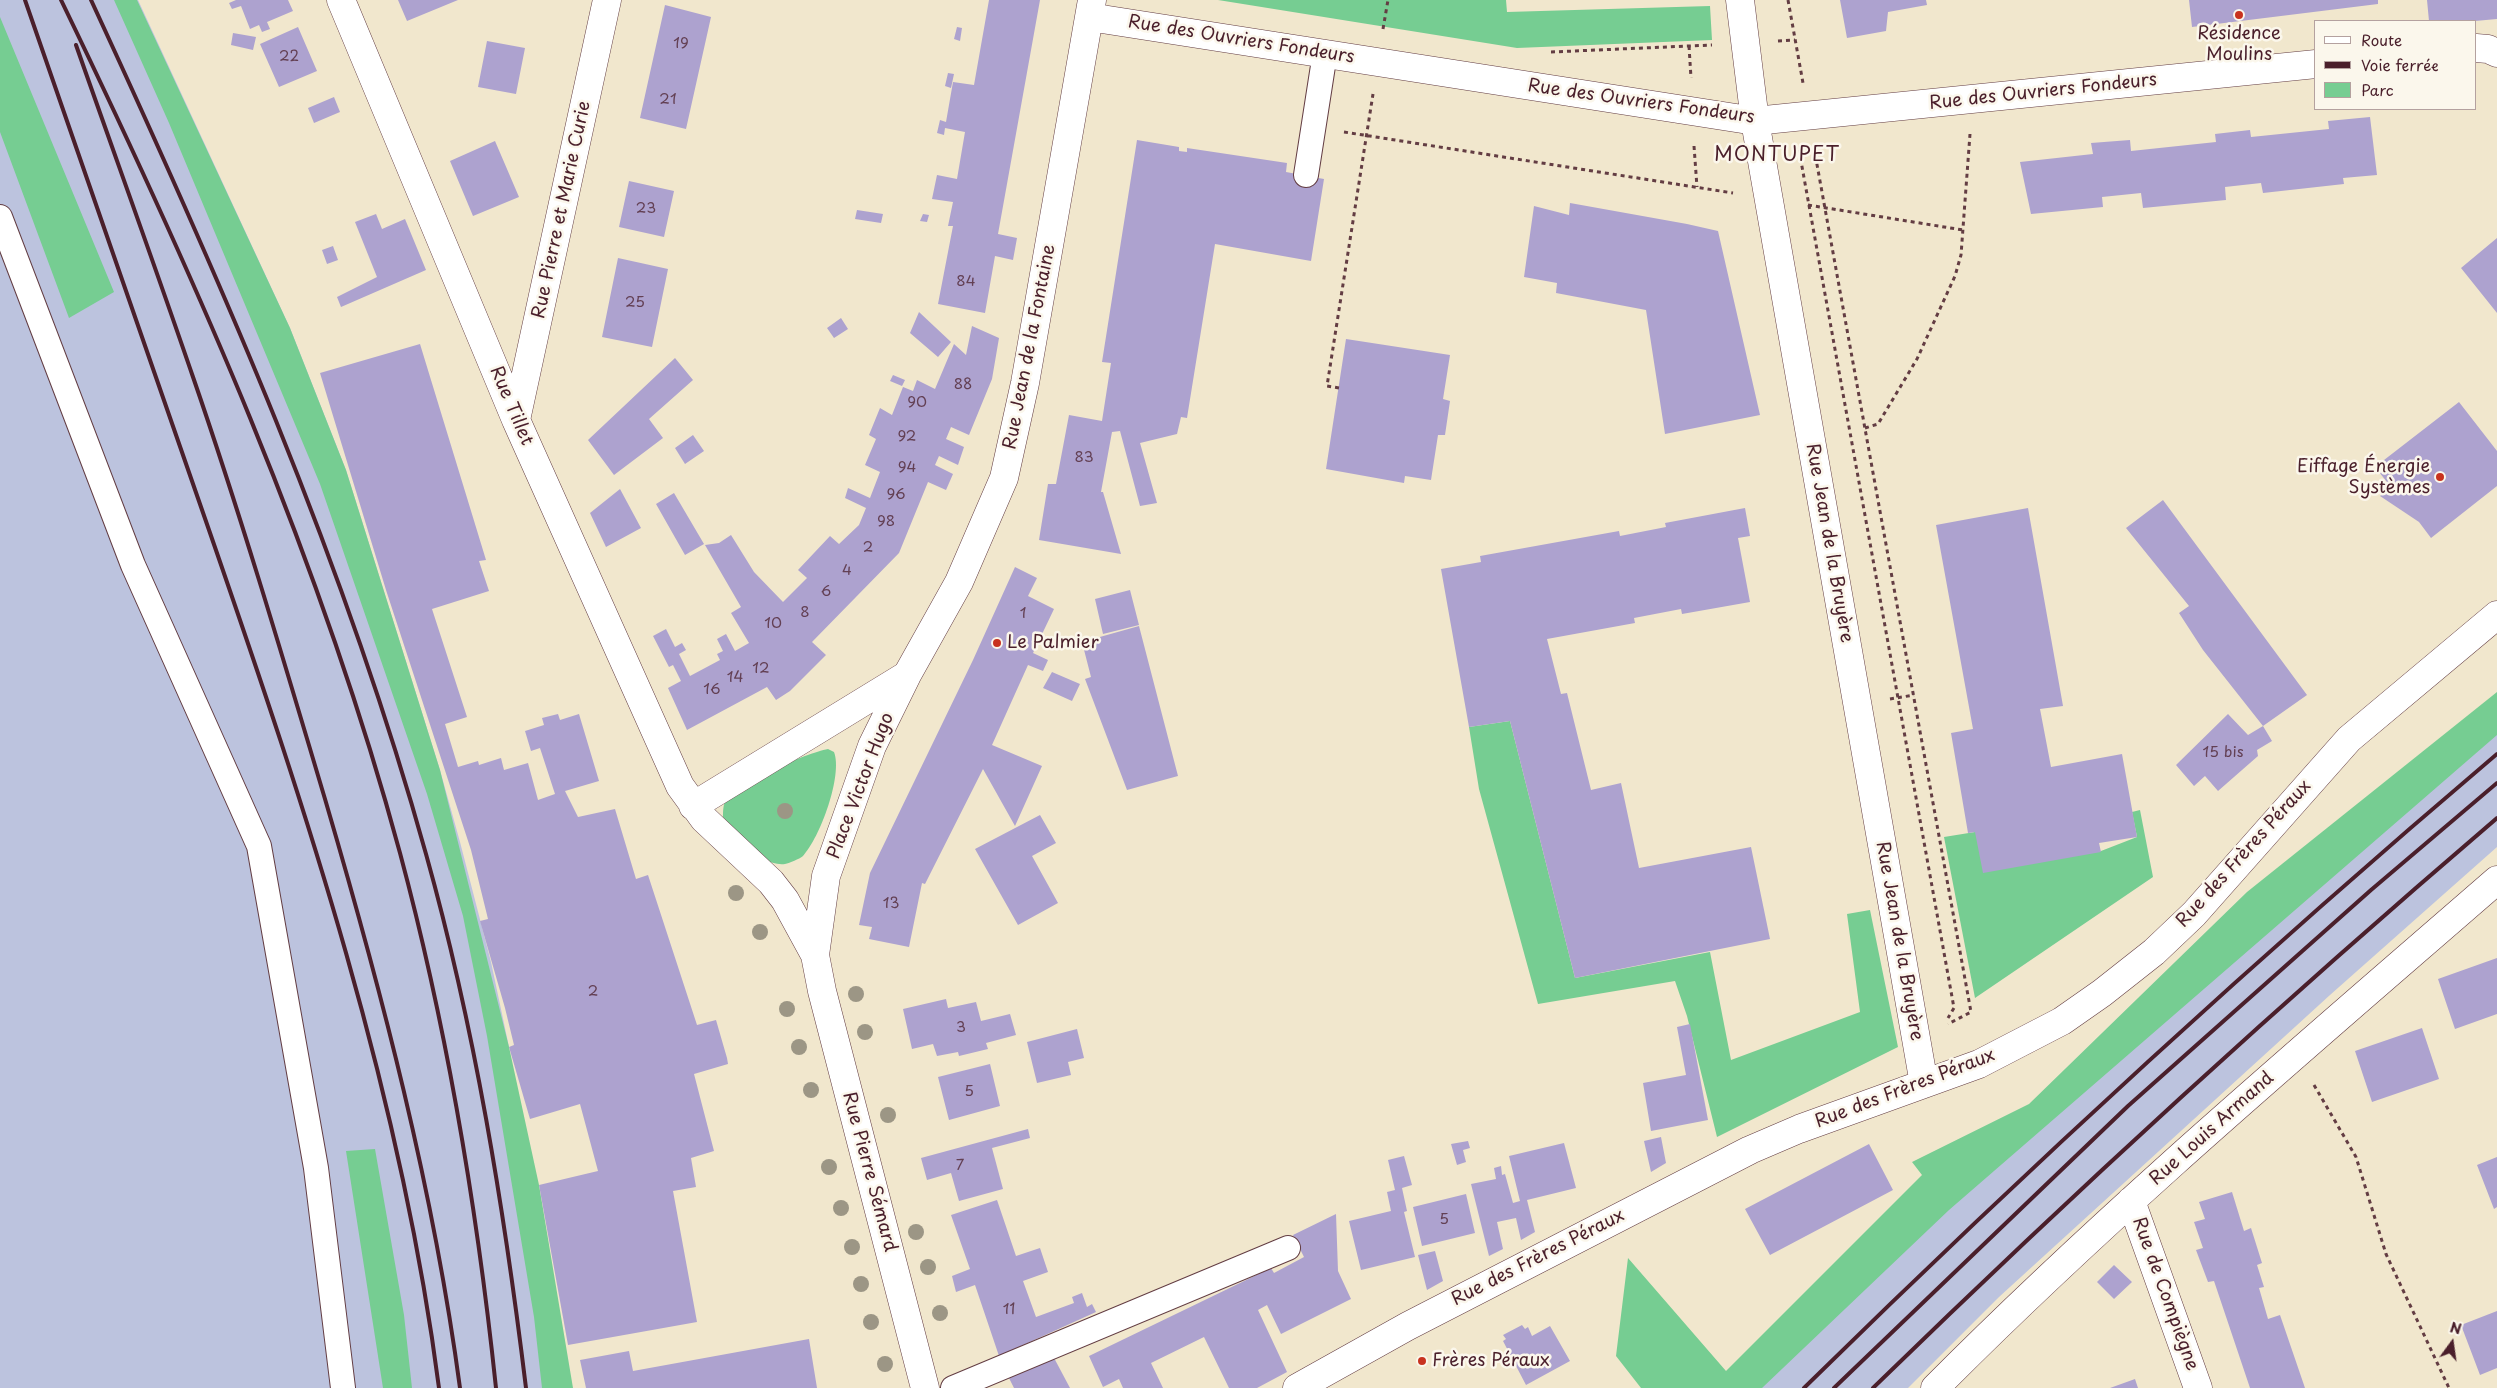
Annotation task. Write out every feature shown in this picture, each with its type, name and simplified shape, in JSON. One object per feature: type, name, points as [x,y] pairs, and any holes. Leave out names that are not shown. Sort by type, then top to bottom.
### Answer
[{"type":"street","name":"Rue Tillet","points":[[341,0],[516,420],[669,762],[693,806]]},
{"type":"street","name":"Rue Pierre et Marie Curie","points":[[516,420],[607,0]]},
{"type":"street","name":"Rue Jean de la Bruyère","points":[[1740,0],[1755,121],[1924,1084]]},
{"type":"street","name":"Rue des Ouvriers Fondeurs","points":[[1091,8],[1325,53],[1755,121],[2314,64]]},
{"type":"street","name":"Rue Jean de la Fontaine","points":[[907,675],[960,582],[997,499],[1018,419],[1091,8]]},
{"type":"street","points":[[2477,48],[2488,49],[2497,53]]},
{"type":"street","name":"Rue des Frères Péraux","points":[[1297,1388],[1408,1326],[1689,1179],[1799,1129],[1979,1064],[2062,1021],[2154,952],[2194,914],[2349,739],[2497,615]]},
{"type":"street","name":"Place Victor Hugo","points":[[693,806],[907,675]]},
{"type":"street","name":"Place Victor Hugo","points":[[815,955],[826,876],[872,746],[907,675]]},
{"type":"street","points":[[693,806],[716,831],[771,882],[786,900],[815,955]]},
{"type":"street","name":"Rue Louis Armand","points":[[1935,1388],[1994,1328],[2131,1201],[2295,1055],[2497,880]]},
{"type":"street","name":"Rue Pierre Sémard","points":[[815,955],[822,991],[925,1388]]},
{"type":"street","name":"Rue de Compiègne","points":[[2131,1201],[2198,1388]]},
{"type":"lane","points":[[1306,176],[1325,53]]},
{"type":"lane","points":[[0,217],[133,565],[259,846],[316,1168],[344,1388]]},
{"type":"lane","points":[[952,1388],[1288,1248]]},
{"type":"path","points":[[1788,0],[1795,40],[1801,116],[1809,206],[1954,1008],[1943,1027],[1971,1012],[1825,208],[1801,116]]},
{"type":"path","points":[[1778,33],[1781,50]]},
{"type":"path","points":[[1544,53],[1795,40]]},
{"type":"path","points":[[1339,388],[1327,386],[1378,62]]},
{"type":"path","points":[[1313,127],[1963,230]]},
{"type":"path","points":[[1865,428],[1878,424],[1918,359],[1955,276],[1961,255],[1970,130]]},
{"type":"path","points":[[2295,1055],[2356,1157],[2386,1254],[2449,1388]]},
{"type":"shaded area","points":[[0,0],[138,0],[290,328],[346,470],[440,770],[460,842],[491,962],[509,1047],[501,1061],[567,1388],[0,1388]]},
{"type":"shaded area","points":[[2497,733],[2497,847],[2330,995],[1999,1297],[1908,1388],[1761,1388],[1922,1210]]},
{"type":"green space","points":[[114,0],[137,0],[290,328],[346,470],[440,770],[509,1047],[539,1185],[573,1388],[542,1388],[534,1317],[487,1036],[463,916],[427,794],[320,484],[169,123]]},
{"type":"green space","points":[[1218,0],[1506,0],[1507,12],[1710,6],[1712,40],[1517,48]]},
{"type":"green space","points":[[0,17],[114,292],[69,318],[0,132]]},
{"type":"green space","points":[[2497,692],[2497,735],[1949,1210],[1762,1388],[1641,1388],[1616,1356],[1628,1258],[1726,1371],[1922,1175],[1912,1162],[2029,1104],[2247,892]]},
{"type":"green space","points":[[1510,721],[1575,978],[1710,952],[1731,1060],[1860,1012],[1847,914],[1870,910],[1898,1047],[1717,1137],[1687,1016],[1675,981],[1538,1004],[1479,789],[1469,727]]},
{"type":"green space","points":[[828,749],[834,752],[836,762],[833,790],[823,821],[810,847],[803,856],[785,864],[775,864],[766,860],[742,840],[723,817],[725,802],[732,794],[757,778],[804,756]]},
{"type":"green space","points":[[2140,810],[2153,877],[1975,998],[1944,837],[1975,832],[2101,851],[2137,837],[2132,812]]},
{"type":"green space","points":[[375,1149],[404,1315],[412,1388],[383,1388],[346,1151]]},
{"type":"building","points":[[236,0],[288,0],[293,11],[267,22],[270,29],[262,32],[259,25],[250,29],[241,6],[232,9],[229,3]]},
{"type":"building","points":[[398,0],[458,0],[407,21]]},
{"type":"building","points":[[989,0],[1040,0],[998,234],[1017,238],[1013,260],[995,256],[985,313],[938,304],[953,226],[948,226],[953,202],[932,199],[937,175],[957,179],[965,132],[945,128],[944,135],[937,133],[940,120],[946,122],[953,82],[974,85]]},
{"type":"building","points":[[1840,0],[1926,0],[1927,5],[1888,12],[1886,31],[1847,38]]},
{"type":"building","name":"Résidence Moulins","points":[[2189,0],[2378,0],[2378,4],[2192,27]]},
{"type":"building","points":[[2427,0],[2497,0],[2497,19],[2477,21],[2429,20]]},
{"type":"building","points":[[665,5],[711,17],[686,129],[640,118]]},
{"type":"building","points":[[298,27],[317,71],[279,87],[260,44]]},
{"type":"building","points":[[957,27],[962,28],[960,41],[954,39]]},
{"type":"building","points":[[233,33],[256,37],[253,50],[231,45]]},
{"type":"building","points":[[487,41],[525,48],[516,94],[478,87]]},
{"type":"building","points":[[948,73],[954,74],[951,88],[945,86]]},
{"type":"building","points":[[334,97],[340,112],[314,123],[308,108]]},
{"type":"building","points":[[2370,117],[2377,175],[2343,178],[2344,184],[2263,193],[2261,183],[2225,187],[2226,200],[2143,208],[2141,193],[2102,197],[2103,207],[2031,214],[2020,162],[2093,154],[2091,143],[2130,140],[2131,151],[2216,142],[2215,134],[2250,130],[2251,137],[2329,129],[2328,121]]},
{"type":"building","points":[[1137,140],[1179,147],[1179,151],[1187,152],[1187,148],[1287,163],[1286,172],[1324,179],[1311,261],[1215,244],[1187,418],[1181,417],[1177,434],[1140,443],[1157,503],[1140,506],[1120,431],[1112,432],[1101,492],[1103,492],[1121,554],[1039,540],[1048,484],[1056,484],[1069,415],[1102,421],[1111,363],[1102,362]]},
{"type":"building","points":[[495,141],[519,197],[473,216],[450,161]]},
{"type":"building","points":[[629,181],[674,191],[664,237],[619,227]]},
{"type":"building","points":[[1570,203],[1718,231],[1760,415],[1665,434],[1646,310],[1556,293],[1557,283],[1524,277],[1534,206],[1569,215]]},
{"type":"building","points":[[857,210],[883,214],[881,223],[855,219]]},
{"type":"building","points":[[376,214],[382,229],[405,219],[426,270],[341,307],[337,297],[377,277],[355,222]]},
{"type":"building","points":[[923,214],[929,215],[927,222],[920,221]]},
{"type":"building","points":[[2497,238],[2497,313],[2461,268]]},
{"type":"building","points":[[333,246],[338,260],[327,264],[322,250]]},
{"type":"building","points":[[618,258],[668,269],[652,347],[602,337]]},
{"type":"building","points":[[919,312],[951,342],[938,357],[910,333]]},
{"type":"building","points":[[841,318],[848,329],[834,338],[827,328]]},
{"type":"building","points":[[972,326],[999,338],[992,379],[969,435],[951,427],[946,439],[964,447],[958,465],[939,456],[935,465],[953,474],[946,490],[928,482],[899,553],[812,642],[826,655],[790,691],[776,700],[767,687],[687,730],[668,688],[681,681],[673,665],[669,667],[653,636],[666,629],[675,647],[682,643],[686,650],[679,654],[690,676],[720,660],[717,654],[723,651],[717,639],[726,634],[735,651],[749,643],[731,613],[741,607],[705,545],[719,543],[731,535],[754,572],[783,602],[807,578],[798,570],[830,536],[839,544],[859,525],[866,508],[845,498],[848,488],[870,498],[880,472],[865,465],[876,439],[869,435],[880,408],[892,415],[903,387],[913,391],[917,380],[935,389],[954,344],[966,355]]},
{"type":"building","points":[[1346,339],[1450,355],[1443,399],[1450,401],[1445,435],[1438,435],[1431,480],[1405,476],[1404,483],[1326,469]]},
{"type":"building","points":[[420,344],[486,560],[479,561],[489,591],[432,609],[467,717],[445,724],[458,767],[478,761],[479,765],[501,758],[504,770],[528,763],[538,800],[555,794],[540,748],[531,751],[525,731],[544,725],[542,718],[558,714],[560,720],[579,714],[599,781],[565,791],[578,817],[615,809],[636,879],[648,875],[697,1025],[716,1020],[727,1058],[728,1064],[694,1074],[714,1151],[691,1158],[696,1187],[673,1191],[697,1322],[568,1345],[539,1185],[598,1171],[580,1104],[530,1119],[509,1047],[514,1045],[505,1008],[480,921],[488,919],[471,850],[386,590],[320,373]]},
{"type":"building","points":[[675,358],[693,380],[649,419],[663,438],[614,475],[588,440]]},
{"type":"building","points":[[893,375],[905,380],[902,386],[890,381]]},
{"type":"building","name":"Eiffage Énergie Systèmes","points":[[2459,402],[2497,451],[2497,486],[2431,538],[2419,522],[2380,496],[2391,487],[2375,467]]},
{"type":"building","points":[[693,435],[704,451],[685,464],[675,448]]},
{"type":"building","points":[[620,489],[641,528],[606,547],[590,513]]},
{"type":"building","points":[[674,493],[704,544],[685,555],[656,504]]},
{"type":"building","points":[[2163,500],[2307,695],[2263,726],[2203,650],[2179,613],[2189,606],[2126,528]]},
{"type":"building","points":[[1745,508],[1750,536],[1738,538],[1750,602],[1682,614],[1681,609],[1634,618],[1635,623],[1547,639],[1561,694],[1567,693],[1591,790],[1621,783],[1639,868],[1751,847],[1770,939],[1575,978],[1510,721],[1469,727],[1441,569],[1481,562],[1480,556],[1619,531],[1620,536],[1666,527],[1665,523]]},
{"type":"building","points":[[2028,508],[2063,706],[2040,709],[2051,767],[2122,754],[2137,837],[2099,843],[2101,852],[1983,873],[1975,832],[1968,833],[1951,733],[1973,729],[1936,525]]},
{"type":"building","points":[[1015,567],[1037,578],[1028,596],[1054,609],[1033,653],[1048,660],[1043,671],[1028,665],[992,745],[1042,766],[1015,826],[983,769],[925,884],[922,883],[909,947],[869,939],[872,927],[859,925],[870,873],[973,660]]},
{"type":"building","points":[[1130,590],[1139,625],[1103,634],[1095,599]]},
{"type":"building","points":[[1139,626],[1178,776],[1127,790],[1085,679],[1091,677],[1082,642]]},
{"type":"building","points":[[1052,672],[1080,684],[1072,701],[1043,688]]},
{"type":"building","points":[[2228,714],[2248,735],[2263,726],[2272,741],[2257,750],[2258,756],[2218,791],[2205,776],[2194,786],[2176,765]]},
{"type":"building","points":[[1040,815],[1056,843],[1032,856],[1058,903],[1018,925],[975,849]]},
{"type":"building","points":[[2497,958],[2497,1014],[2455,1029],[2438,979]]},
{"type":"building","points":[[946,999],[948,1008],[976,1002],[981,1021],[1010,1014],[1016,1035],[986,1043],[988,1049],[959,1056],[958,1052],[937,1056],[933,1044],[912,1049],[903,1009]]},
{"type":"building","points":[[1690,1024],[1708,1120],[1651,1131],[1643,1083],[1686,1075],[1677,1027]]},
{"type":"building","points":[[2422,1028],[2439,1079],[2372,1102],[2355,1051]]},
{"type":"building","points":[[1077,1029],[1084,1058],[1068,1062],[1071,1075],[1037,1083],[1027,1042]]},
{"type":"building","points":[[990,1064],[1000,1106],[949,1120],[938,1077]]},
{"type":"building","points":[[1028,1129],[1030,1138],[992,1148],[1003,1189],[959,1201],[951,1173],[927,1180],[921,1158]]},
{"type":"building","points":[[1661,1137],[1666,1163],[1651,1172],[1644,1141]]},
{"type":"building","points":[[1468,1141],[1470,1148],[1463,1150],[1466,1162],[1457,1165],[1451,1144]]},
{"type":"building","points":[[1564,1143],[1576,1188],[1527,1200],[1535,1232],[1521,1240],[1516,1218],[1497,1222],[1503,1249],[1489,1256],[1471,1184],[1496,1179],[1494,1168],[1501,1166],[1502,1175],[1505,1174],[1513,1203],[1520,1201],[1509,1156]]},
{"type":"building","points":[[1869,1144],[1893,1190],[1770,1255],[1745,1209]]},
{"type":"building","points":[[1404,1156],[1412,1185],[1402,1188],[1407,1211],[1404,1212],[1415,1257],[1361,1270],[1349,1221],[1391,1211],[1387,1192],[1395,1190],[1388,1160]]},
{"type":"building","points":[[2497,1157],[2497,1207],[2494,1209],[2477,1165]]},
{"type":"building","points":[[2232,1192],[2244,1231],[2251,1228],[2262,1263],[2257,1265],[2264,1287],[2259,1288],[2268,1319],[2280,1315],[2305,1388],[2250,1388],[2214,1281],[2208,1282],[2196,1250],[2203,1248],[2194,1222],[2205,1219],[2199,1202]]},
{"type":"building","points":[[1466,1194],[1475,1233],[1422,1246],[1413,1207]]},
{"type":"building","points":[[997,1200],[1016,1256],[1040,1248],[1048,1272],[1023,1281],[1036,1317],[1074,1303],[1072,1297],[1082,1293],[1087,1307],[1092,1304],[1096,1312],[999,1356],[975,1285],[956,1292],[952,1276],[970,1269],[951,1215]]},
{"type":"building","points":[[1336,1214],[1338,1271],[1351,1299],[1281,1334],[1267,1305],[1258,1310],[1287,1372],[1257,1388],[1229,1388],[1204,1337],[1151,1363],[1163,1388],[1123,1388],[1119,1379],[1103,1387],[1089,1356],[1271,1268],[1274,1273],[1304,1257],[1293,1235]]},
{"type":"building","points":[[1435,1251],[1443,1281],[1427,1290],[1418,1255]]},
{"type":"building","points":[[2114,1265],[2132,1282],[2114,1299],[2097,1282]]},
{"type":"building","points":[[2497,1311],[2497,1368],[2480,1375],[2461,1325]]},
{"type":"building","points":[[1522,1325],[1525,1329],[1528,1327],[1532,1336],[1550,1326],[1570,1361],[1526,1385],[1503,1341],[1506,1339],[1503,1335]]},
{"type":"building","points":[[809,1339],[817,1388],[586,1388],[580,1360],[629,1351],[633,1371]]},
{"type":"building","points":[[1053,1356],[1070,1388],[1014,1388],[1008,1376]]},
{"type":"building","points":[[2135,1379],[2138,1388],[2110,1388]]},
{"type":"railway","points":[[25,0],[281,741],[346,953],[401,1169],[422,1278],[439,1388]]},
{"type":"railway","points":[[61,0],[159,208],[206,313],[250,419],[293,526],[332,634],[368,743],[417,919],[446,1052],[459,1119],[480,1253],[496,1388]]},
{"type":"railway","points":[[91,0],[186,209],[276,420],[318,527],[357,635],[393,744],[426,854],[459,986],[473,1052],[498,1186],[526,1388]]},
{"type":"railway","points":[[76,45],[211,429],[277,640],[346,872],[404,1091],[436,1238],[460,1388]]},
{"type":"railway","points":[[1804,1388],[1973,1225],[2145,1065],[2319,908],[2497,754]]},
{"type":"railway","points":[[1834,1388],[2128,1106],[2371,890],[2497,783]]},
{"type":"railway","points":[[1873,1388],[1949,1314],[2180,1098],[2497,818]]},
{"type":"place","name":"Résidence Moulins","points":[[2239,15]]},
{"type":"place","name":"Eiffage Énergie Systèmes","points":[[2440,477]]},
{"type":"place","name":"Le Palmier","points":[[997,643]]},
{"type":"place","name":"Frères Péraux","points":[[1422,1361]]},
{"type":"district","name":"MONTUPET","points":[[1777,155]]}]
